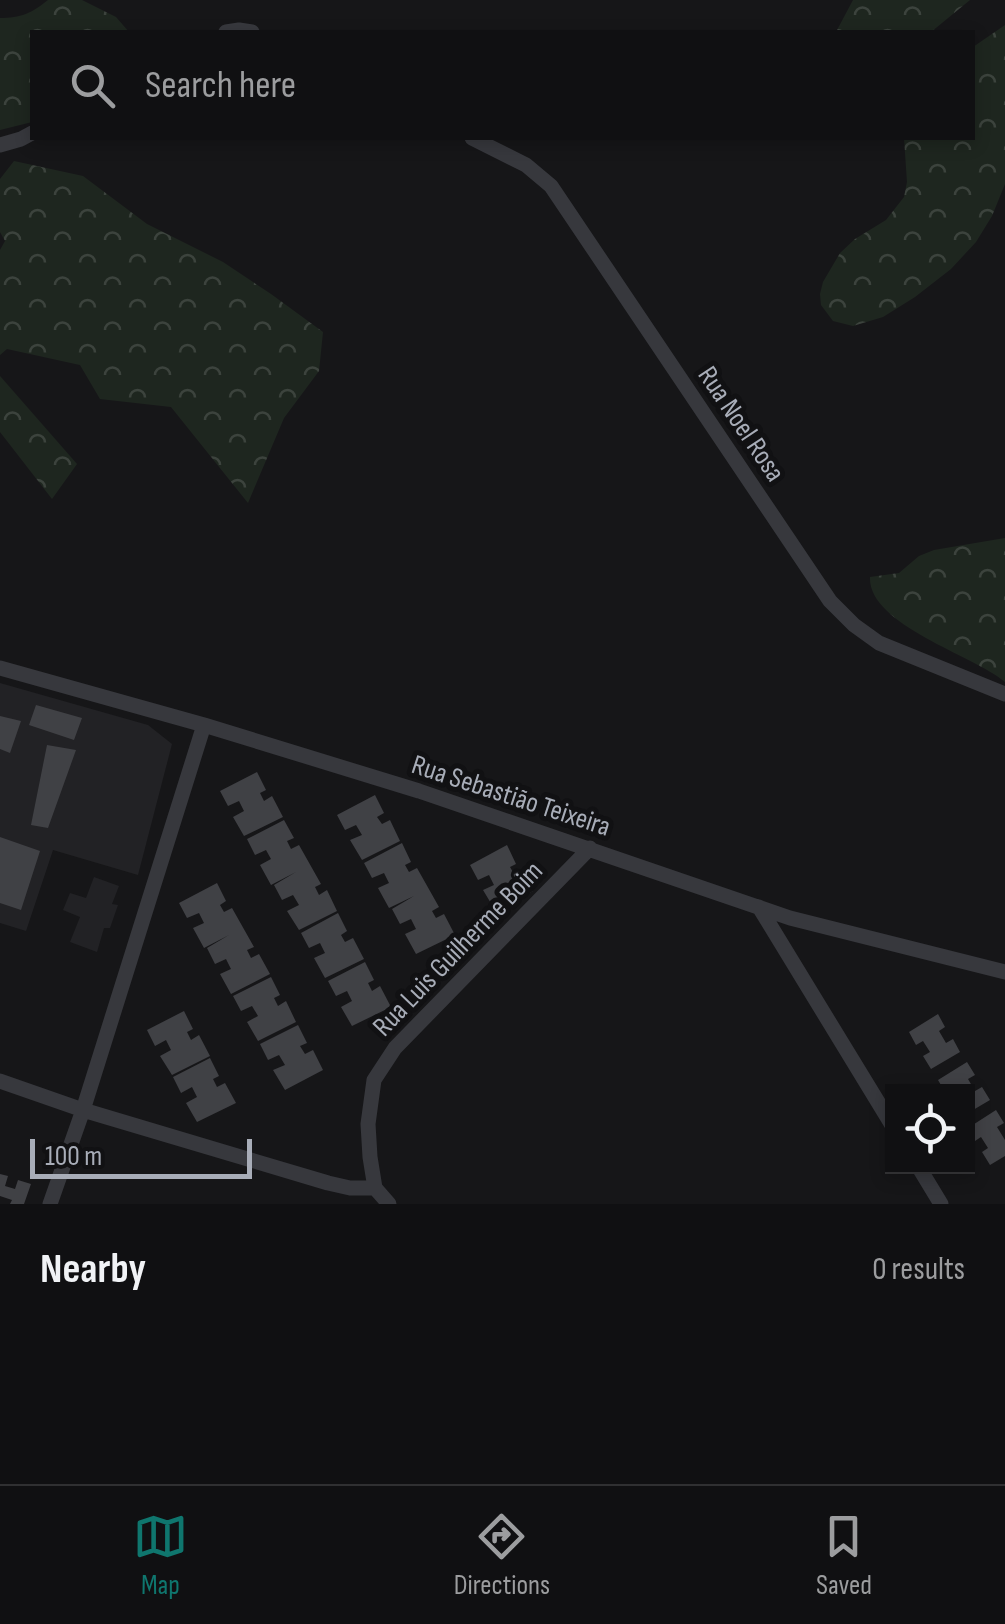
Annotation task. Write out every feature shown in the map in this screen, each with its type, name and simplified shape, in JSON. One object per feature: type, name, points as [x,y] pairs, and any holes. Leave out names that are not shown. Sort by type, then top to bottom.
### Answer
[{"type":"street","points":[[0,145],[30,134]]},
{"type":"street","name":"Rua Noel Rosa","points":[[476,140],[526,165],[551,186],[830,600],[854,626],[879,643],[1005,694]]},
{"type":"street","name":"Rua Sebastião Teixeira","points":[[0,668],[419,791],[790,918],[1005,972]]},
{"type":"street","points":[[50,1204],[204,726]]},
{"type":"street","name":"Rua Luis Guilherme Boim","points":[[376,1188],[368,1124],[374,1080],[395,1048],[590,848]]},
{"type":"street","points":[[759,906],[885,1113]]},
{"type":"street","points":[[0,1081],[83,1110],[328,1183],[376,1188],[389,1204]]},
{"type":"street","points":[[923,1174],[941,1204]]},
{"type":"shaded area","points":[[0,683],[148,725],[172,744],[138,875],[53,850],[26,931],[0,923]]},
{"type":"shaded area","points":[[94,877],[119,886],[112,904],[118,905],[110,928],[104,928],[97,952],[70,942],[80,917],[63,910],[70,893],[86,898]]},
{"type":"green space","points":[[48,0],[82,0],[116,17],[127,30],[30,30],[30,122],[0,130],[0,18],[37,8]]},
{"type":"green space","points":[[853,0],[970,0],[933,30],[837,30]]},
{"type":"green space","points":[[1005,25],[1005,184],[992,216],[976,242],[951,269],[915,297],[883,317],[853,326],[833,321],[821,305],[823,282],[840,253],[886,220],[904,197],[904,140],[975,140],[975,46]]},
{"type":"green space","points":[[14,161],[83,176],[147,224],[223,262],[323,332],[319,371],[284,418],[248,503],[171,407],[100,399],[80,365],[7,349],[0,355],[0,250],[5,241],[0,232],[0,179]]},
{"type":"green space","points":[[0,376],[77,464],[52,499],[0,432]]},
{"type":"green space","points":[[1005,538],[1005,682],[903,624],[874,594],[870,577],[899,573],[919,556],[934,550]]},
{"type":"building","points":[[36,705],[82,718],[74,740],[29,725]]},
{"type":"building","points":[[0,716],[21,721],[10,753],[0,749]]},
{"type":"building","points":[[47,745],[76,750],[48,828],[31,825]]},
{"type":"building","points":[[257,772],[266,790],[260,793],[264,801],[272,796],[283,817],[244,836],[233,817],[244,811],[239,801],[228,806],[220,791]]},
{"type":"building","points":[[375,795],[384,813],[377,817],[382,824],[390,820],[400,841],[362,860],[350,840],[362,835],[356,825],[345,830],[337,815]]},
{"type":"building","points":[[284,820],[294,838],[287,841],[291,849],[299,845],[321,884],[315,887],[319,895],[327,890],[337,911],[299,930],[287,911],[299,905],[293,895],[282,900],[274,885],[296,872],[271,885],[260,865],[271,859],[266,850],[255,855],[247,839]]},
{"type":"building","points":[[0,837],[40,851],[21,910],[0,903]]},
{"type":"building","points":[[402,843],[411,862],[405,865],[409,872],[417,868],[439,907],[432,911],[436,918],[444,914],[455,935],[416,954],[405,934],[416,929],[411,919],[400,924],[392,909],[414,896],[389,908],[378,888],[389,883],[384,873],[372,878],[364,863]]},
{"type":"building","points":[[507,845],[516,864],[510,867],[514,874],[522,870],[533,891],[495,910],[483,890],[494,885],[489,875],[478,880],[470,865]]},
{"type":"building","points":[[217,883],[226,901],[220,905],[224,912],[232,908],[254,947],[247,950],[251,958],[259,954],[270,974],[231,994],[220,974],[231,969],[226,959],[215,964],[207,948],[229,935],[204,948],[193,928],[204,923],[199,913],[187,918],[179,903]]},
{"type":"building","points":[[338,913],[347,931],[341,935],[345,942],[353,938],[364,959],[325,978],[314,958],[325,953],[320,943],[309,948],[301,933]]},
{"type":"building","points":[[365,962],[374,980],[368,983],[372,991],[380,986],[391,1007],[352,1026],[341,1007],[352,1001],[347,991],[336,996],[328,981]]},
{"type":"building","points":[[271,977],[280,995],[274,998],[278,1006],[286,1001],[296,1022],[258,1041],[247,1022],[258,1016],[252,1006],[241,1011],[233,996]]},
{"type":"building","points":[[184,1011],[193,1029],[187,1032],[191,1040],[199,1035],[210,1056],[172,1075],[160,1056],[171,1050],[166,1040],[155,1046],[147,1030]]},
{"type":"building","points":[[938,1014],[945,1027],[939,1031],[946,1043],[953,1039],[960,1052],[931,1069],[923,1056],[930,1052],[923,1041],[916,1045],[909,1032]]},
{"type":"building","points":[[298,1025],[307,1043],[300,1046],[305,1054],[313,1050],[323,1070],[285,1090],[273,1070],[285,1065],[279,1055],[268,1060],[260,1044]]},
{"type":"building","points":[[210,1058],[219,1076],[213,1079],[217,1087],[225,1083],[236,1103],[197,1122],[186,1103],[197,1097],[192,1087],[181,1093],[173,1077]]},
{"type":"building","points":[[967,1062],[975,1075],[968,1079],[971,1084],[940,1084],[938,1080]]},
{"type":"building","points":[[982,1087],[990,1100],[975,1109],[975,1091]]},
{"type":"building","points":[[996,1110],[1004,1123],[997,1127],[1005,1140],[1005,1156],[990,1165],[982,1152],[988,1148],[981,1137],[975,1141],[975,1124]]},
{"type":"building","points":[[0,1174],[8,1176],[5,1186],[15,1189],[18,1180],[31,1184],[24,1204],[10,1204],[12,1200],[0,1196]]}]
